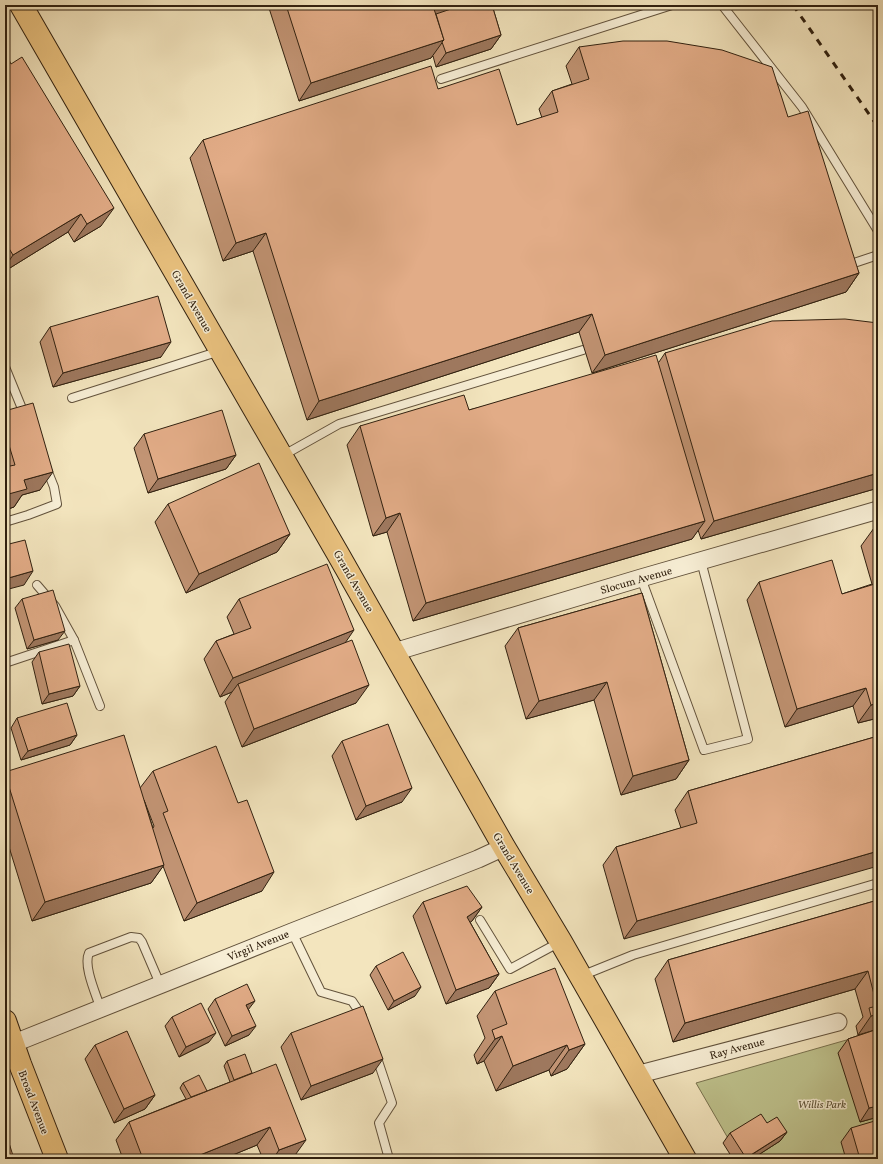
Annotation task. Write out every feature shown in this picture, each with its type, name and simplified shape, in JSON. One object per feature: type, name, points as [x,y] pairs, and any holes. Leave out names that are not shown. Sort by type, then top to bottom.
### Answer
[{"type":"main road","name":"Grand Avenue","points":[[21,5],[394,652],[504,847],[561,942],[685,1159]]},
{"type":"main road","name":"Broad Avenue","points":[[5,1021],[12,1044],[57,1159]]},
{"type":"street","name":"Slocum Avenue","points":[[394,652],[641,578],[878,510]]},
{"type":"street","name":"Virgil Avenue","points":[[12,1044],[478,859],[504,847]]},
{"type":"street","name":"Ray Avenue","points":[[636,1075],[838,1022]]},
{"type":"lane","points":[[441,79],[672,5]]},
{"type":"lane","points":[[722,5],[802,107],[878,231]]},
{"type":"lane","points":[[843,267],[878,255]]},
{"type":"lane","points":[[281,456],[339,424],[583,350]]},
{"type":"lane","points":[[72,398],[221,351]]},
{"type":"lane","points":[[5,368],[28,422]]},
{"type":"lane","points":[[5,522],[57,504],[54,487],[42,458]]},
{"type":"lane","points":[[641,578],[704,750],[748,739],[701,561]]},
{"type":"lane","points":[[37,585],[55,606],[74,640],[100,706]]},
{"type":"lane","points":[[5,663],[74,640]]},
{"type":"lane","points":[[580,976],[633,955],[878,883]]},
{"type":"lane","points":[[480,920],[510,969],[561,942]]},
{"type":"lane","points":[[292,932],[321,992],[352,1001],[362,1016],[364,1023]]},
{"type":"lane","points":[[100,1008],[87,966],[87,957],[89,953],[131,937],[139,938],[160,984]]},
{"type":"lane","points":[[372,1045],[392,1103],[379,1123],[389,1159]]},
{"type":"green space","name":"Willis Park","points":[[878,1031],[878,1159],[740,1159],[696,1083]]},
{"type":"building","points":[[286,5],[446,5],[434,9],[444,40],[311,83]]},
{"type":"building","points":[[463,5],[492,5],[501,35],[446,53],[442,42],[444,40],[436,14]]},
{"type":"building","points":[[623,41],[667,41],[722,50],[772,67],[788,117],[808,111],[859,273],[605,355],[592,314],[319,401],[266,233],[236,243],[203,140],[431,66],[438,89],[499,69],[517,125],[558,112],[552,91],[589,79],[579,47]]},
{"type":"building","points":[[7,56],[11,64],[22,57],[114,208],[87,224],[81,214],[13,255],[5,242],[5,57]]},
{"type":"building","points":[[158,296],[171,342],[63,373],[50,327]]},
{"type":"building","points":[[845,319],[878,323],[878,473],[714,521],[665,353],[772,321]]},
{"type":"building","points":[[656,355],[705,521],[426,603],[400,513],[386,518],[360,426],[464,395],[469,410]]},
{"type":"building","points":[[5,399],[8,410],[33,403],[53,472],[24,480],[27,489],[5,495],[5,467],[15,465],[5,432]]},
{"type":"building","points":[[222,410],[236,455],[158,479],[144,434]]},
{"type":"building","points":[[259,463],[290,534],[199,574],[168,504]]},
{"type":"building","points":[[878,526],[878,542],[874,528]]},
{"type":"building","points":[[25,540],[33,571],[5,579],[5,545]]},
{"type":"building","points":[[832,560],[842,594],[878,583],[878,703],[871,705],[866,688],[797,709],[759,582]]},
{"type":"building","points":[[327,564],[354,630],[233,678],[216,641],[251,628],[239,599]]},
{"type":"building","points":[[53,590],[65,631],[34,640],[22,599]]},
{"type":"building","points":[[642,593],[689,760],[633,776],[607,682],[539,701],[518,628]]},
{"type":"building","points":[[352,640],[369,685],[254,729],[238,684]]},
{"type":"building","points":[[69,644],[80,686],[49,694],[39,652]]},
{"type":"building","points":[[67,703],[77,735],[28,751],[17,718]]},
{"type":"building","points":[[388,724],[412,788],[366,806],[342,741]]},
{"type":"building","points":[[124,735],[164,865],[45,902],[5,772]]},
{"type":"building","points":[[878,736],[878,851],[637,921],[616,847],[697,823],[688,791]]},
{"type":"building","points":[[216,746],[238,803],[247,800],[274,872],[197,903],[163,813],[168,811],[153,771]]},
{"type":"building","points":[[467,886],[482,907],[467,917],[499,974],[456,990],[423,902]]},
{"type":"building","points":[[878,900],[878,1014],[871,1016],[869,1008],[877,1006],[868,971],[685,1023],[668,960]]},
{"type":"building","points":[[403,952],[421,987],[394,1001],[376,966]]},
{"type":"building","points":[[555,968],[585,1044],[569,1050],[567,1045],[513,1066],[502,1036],[495,1039],[492,1030],[507,1024],[495,991]]},
{"type":"building","points":[[247,984],[255,1001],[246,1005],[256,1026],[232,1036],[215,999]]},
{"type":"building","points":[[201,1003],[216,1033],[186,1047],[172,1017]]},
{"type":"building","points":[[363,1006],[383,1059],[311,1086],[291,1033]]},
{"type":"building","points":[[878,1029],[878,1106],[869,1108],[848,1039]]},
{"type":"building","points":[[127,1031],[155,1095],[124,1109],[95,1045]]},
{"type":"building","points":[[245,1054],[252,1073],[234,1080],[227,1061]]},
{"type":"building","points":[[276,1064],[306,1140],[279,1150],[270,1127],[190,1159],[143,1159],[129,1122]]},
{"type":"building","points":[[199,1075],[207,1091],[191,1097],[183,1083]]},
{"type":"building","points":[[761,1114],[767,1123],[777,1117],[787,1132],[746,1158],[730,1133]]},
{"type":"building","points":[[878,1120],[878,1159],[860,1159],[851,1128]]},
{"type":"building","points":[[5,1130],[14,1159],[5,1159]]},
{"type":"railway","points":[[793,5],[878,127]]}]
